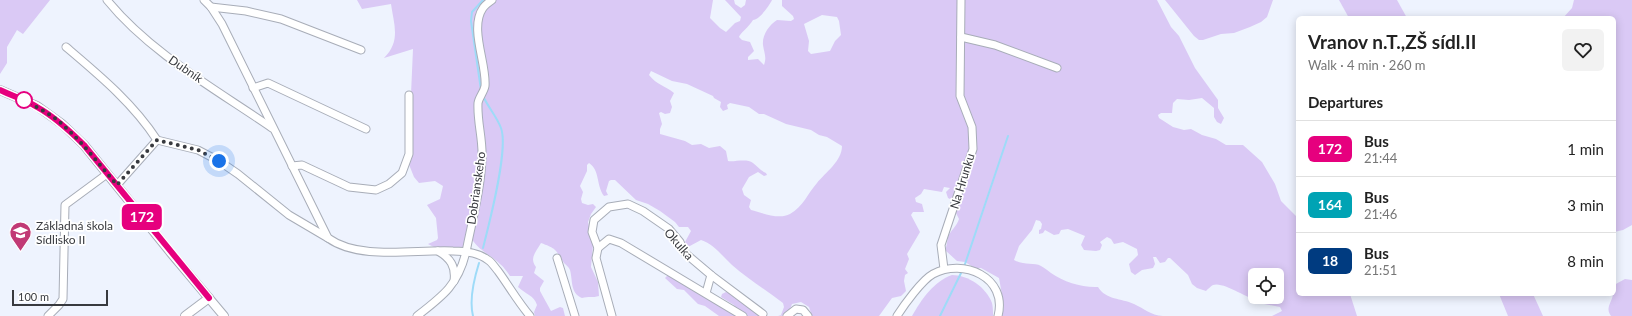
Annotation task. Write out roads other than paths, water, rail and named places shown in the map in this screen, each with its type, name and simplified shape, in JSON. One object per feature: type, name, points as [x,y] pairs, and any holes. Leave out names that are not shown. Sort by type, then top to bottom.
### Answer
[{"type":"street","name":"Dubník","points":[[107,0],[158,50],[273,129]]},
{"type":"street","name":"Dubník","points":[[204,0],[211,7],[222,24],[328,238]]},
{"type":"street","name":"Dobrianskeho","points":[[417,316],[433,304],[454,284],[463,264],[466,252],[482,159],[479,98],[485,87],[478,28],[479,17],[483,7],[492,0]]},
{"type":"street","name":"Na Hrunku","points":[[944,269],[941,245],[973,149],[972,127],[960,96],[962,0]]},
{"type":"street","points":[[211,7],[230,9],[281,19],[361,50]]},
{"type":"street","points":[[222,24],[223,15],[230,9]]},
{"type":"street","points":[[961,36],[995,45],[1057,68]]},
{"type":"street","points":[[66,47],[121,96],[146,122],[157,140],[198,150],[219,161],[290,215],[335,243],[352,249],[374,252],[436,250],[478,254],[487,259],[504,279],[530,316]]},
{"type":"street","points":[[253,88],[268,83],[366,129]]},
{"type":"street","points":[[0,90],[37,106],[62,124],[84,145],[224,316]]},
{"type":"street","points":[[292,166],[302,165],[349,187],[376,190],[389,184],[402,173],[409,154],[409,95]]},
{"type":"street","points":[[117,185],[157,140]]},
{"type":"street","points":[[48,316],[63,299],[65,205],[107,174]]},
{"type":"street","name":"Okulka","points":[[612,316],[596,258],[598,248],[592,232],[594,220],[609,207],[628,204],[643,211],[669,229],[680,242],[685,254],[711,276],[763,314]]},
{"type":"street","points":[[307,226],[317,217]]},
{"type":"street","name":"Okulka","points":[[598,248],[609,240],[621,243],[742,316]]},
{"type":"street","points":[[436,250],[446,256],[453,265],[455,275],[454,284]]},
{"type":"street","points":[[557,258],[575,316]]},
{"type":"street","points":[[897,316],[908,300],[931,274],[944,269],[962,268],[971,269],[984,276],[992,284],[998,299],[998,316]]},
{"type":"street","points":[[706,294],[711,276]]},
{"type":"street","points":[[185,316],[209,298]]},
{"type":"street","points":[[787,316],[796,309],[803,310],[808,316]]},
{"type":"waterway","points":[[481,90],[471,21],[472,12],[483,0]]},
{"type":"waterway","points":[[483,96],[501,128],[503,138],[497,187],[483,248]]},
{"type":"waterway","points":[[964,267],[1008,136]]},
{"type":"waterway","points":[[473,316],[472,296],[479,263]]},
{"type":"waterway","points":[[940,316],[962,271]]},
{"type":"place","name":"Základná škola Sídlisko II","points":[[20,252]]}]
